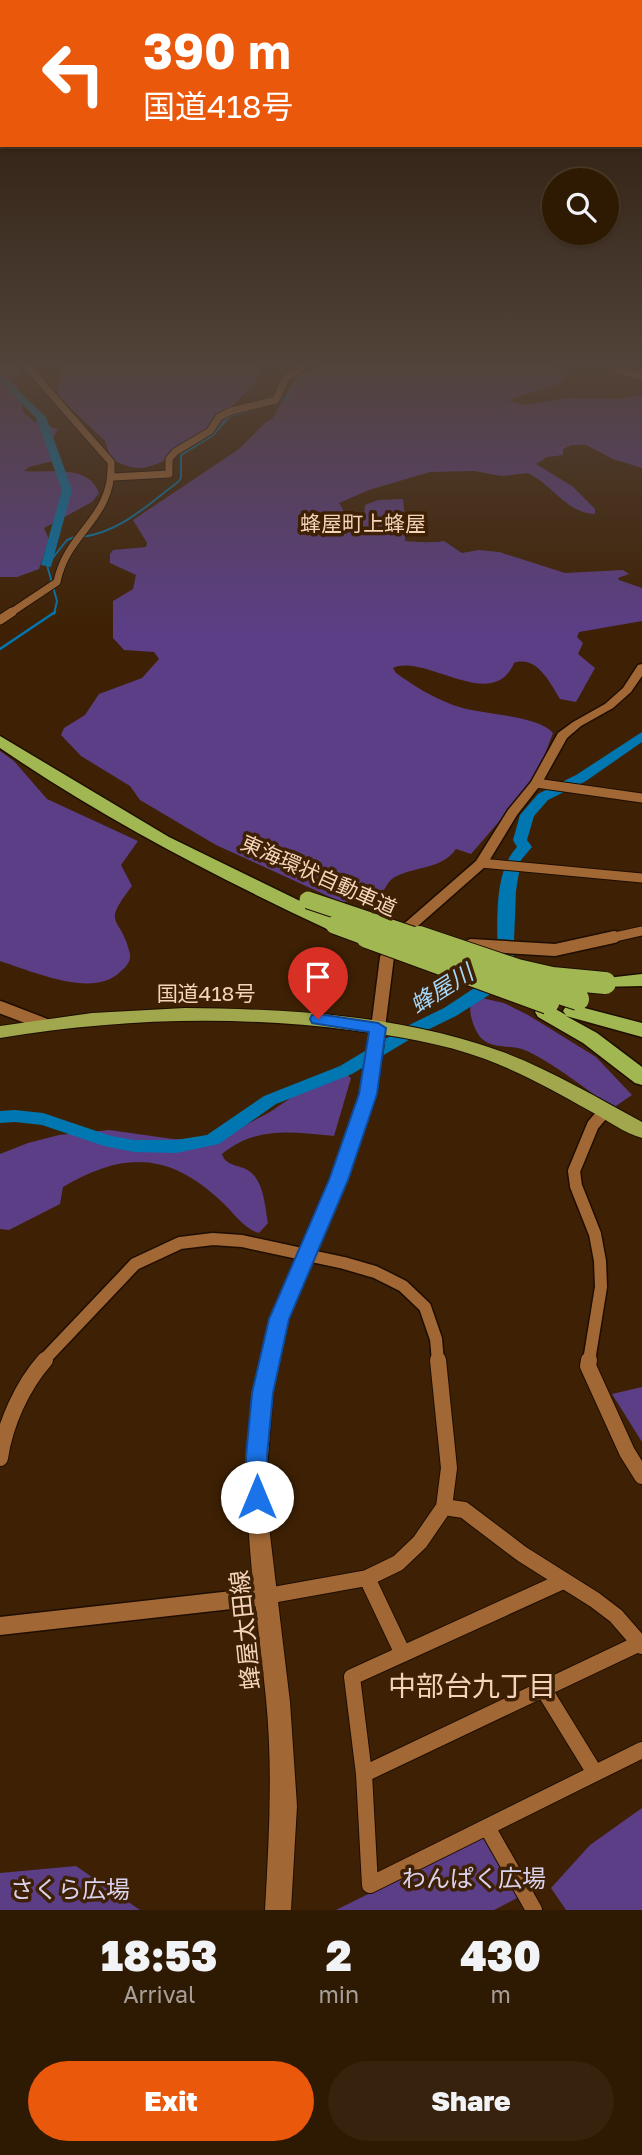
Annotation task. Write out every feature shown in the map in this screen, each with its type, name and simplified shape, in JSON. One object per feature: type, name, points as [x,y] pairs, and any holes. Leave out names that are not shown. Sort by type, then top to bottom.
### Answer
[{"type":"highway","name":"東海環状自動車道","points":[[1,733],[101,808],[194,858],[303,904],[642,1030]]},
{"type":"highway","name":"東海環状自動車道","points":[[303,904],[334,925],[478,979],[575,1005],[642,1018]]},
{"type":"highway","points":[[303,904],[552,978],[605,983],[642,981]]},
{"type":"highway","points":[[334,925],[373,944],[545,1012],[590,1038],[642,1078]]},
{"type":"highway","name":"国道418号","points":[[0,1032],[119,1016],[240,1015],[318,1019],[377,1036],[401,1030],[495,1056],[642,1131]]},
{"type":"main road","name":"蜂屋太田線","points":[[278,1910],[284,1806],[267,1595],[257,1518],[257,1456],[263,1393],[279,1319],[338,1180],[368,1094],[377,1036]]},
{"type":"street","points":[[0,620],[57,582],[60,561],[111,493],[111,462],[104,452]]},
{"type":"street","points":[[113,477],[137,474],[155,478],[169,474],[169,459],[175,452]]},
{"type":"street","points":[[377,1036],[387,957],[396,938],[481,863],[512,813],[536,783],[562,736],[609,706],[627,690],[642,667]]},
{"type":"street","points":[[536,783],[642,798]]},
{"type":"street","points":[[481,863],[642,878]]},
{"type":"street","points":[[408,926],[478,947],[539,951],[642,931]]},
{"type":"street","points":[[0,1007],[44,1024]]},
{"type":"street","points":[[605,1111],[596,1118],[574,1171],[576,1186],[595,1234],[600,1261],[601,1287],[588,1366],[642,1476]]},
{"type":"street","points":[[0,1458],[3,1439],[24,1390],[42,1363],[135,1264],[180,1243],[213,1239],[242,1241],[375,1272],[403,1286],[425,1307],[436,1339],[449,1468],[444,1507],[420,1542],[398,1563],[368,1578],[267,1595],[0,1626]]},
{"type":"street","points":[[364,1774],[641,1644],[616,1616],[522,1554],[464,1510],[444,1507]]},
{"type":"street","points":[[368,1578],[403,1654]]},
{"type":"street","points":[[563,1581],[352,1677],[364,1774],[370,1885],[642,1750]]},
{"type":"street","points":[[544,1690],[595,1773]]},
{"type":"street","points":[[487,1827],[534,1910]]},
{"type":"green space","points":[[0,452],[58,452],[61,459],[29,467],[24,471],[77,474],[86,477],[99,493],[92,502],[44,528],[49,539],[39,569],[17,577],[0,577]]},
{"type":"green space","points":[[109,452],[180,452],[142,468],[111,459]]},
{"type":"green space","points":[[234,452],[563,452],[563,455],[547,457],[536,464],[572,486],[595,509],[595,514],[576,509],[528,473],[501,476],[474,471],[430,472],[369,490],[339,503],[349,520],[364,517],[365,505],[378,500],[403,499],[405,518],[419,526],[405,534],[405,541],[444,541],[462,553],[479,550],[499,552],[565,573],[623,570],[629,574],[618,578],[619,580],[642,588],[642,621],[579,632],[577,637],[583,643],[578,654],[595,668],[576,702],[560,699],[542,672],[529,663],[514,663],[504,677],[491,683],[475,683],[422,668],[393,668],[396,673],[445,702],[521,718],[553,733],[540,767],[509,810],[471,854],[456,849],[437,864],[397,876],[376,900],[341,902],[216,845],[140,800],[130,786],[81,756],[61,735],[64,728],[85,715],[99,694],[142,678],[159,659],[154,652],[124,650],[113,638],[113,601],[133,589],[136,575],[110,563],[110,554],[113,550],[146,547],[147,543],[133,520]]},
{"type":"green space","points":[[600,452],[642,452],[642,468]]},
{"type":"green space","points":[[0,751],[14,761],[47,799],[138,841],[121,865],[132,886],[115,915],[130,959],[120,972],[108,980],[79,983],[45,976],[0,961]]},
{"type":"green space","points":[[482,998],[504,1003],[528,1015],[596,1057],[632,1095],[613,1108],[538,1057],[521,1049],[486,1042],[476,1030],[470,1011],[471,1003]]},
{"type":"green space","points":[[346,1074],[351,1078],[334,1136],[289,1133],[261,1135],[235,1145],[222,1154],[226,1161],[249,1171],[258,1181],[268,1223],[259,1233],[244,1224],[203,1186],[184,1174],[146,1162],[106,1167],[85,1175],[63,1187],[60,1204],[9,1230],[0,1229],[0,1154],[59,1135],[109,1130],[173,1139],[205,1140],[227,1135],[270,1112],[304,1089]]},
{"type":"green space","points":[[642,1387],[642,1442],[612,1394]]},
{"type":"green space","points":[[642,1808],[642,1910],[566,1910],[551,1888],[590,1845]]},
{"type":"green space","name":"わんぱく広場","points":[[487,1835],[521,1896],[494,1910],[336,1910]]},
{"type":"green space","name":"さくら広場","points":[[76,1866],[140,1910],[0,1910],[0,1873]]},
{"type":"waterway","points":[[47,565],[67,490],[54,452]]},
{"type":"waterway","points":[[82,537],[122,523],[178,482],[181,478],[181,455],[186,452]]},
{"type":"waterway","points":[[54,612],[57,601],[47,565],[67,540],[75,537]]},
{"type":"waterway","points":[[0,649],[54,612]]},
{"type":"waterway","name":"蜂屋川","points":[[0,1117],[43,1119],[96,1138],[134,1146],[162,1147],[202,1143],[213,1140],[270,1100],[346,1070],[411,1031],[450,1012],[501,977],[505,966],[508,891],[514,859],[525,847],[520,840],[527,815],[543,797],[581,778],[642,736]]},
{"type":"district","name":"蜂屋町上蜂屋","points":[[363,523]]},
{"type":"district","name":"中部台九丁目","points":[[472,1685]]},
{"type":"route","points":[[257,1497],[257,1456],[263,1393],[279,1319],[338,1180],[368,1094],[378,1028],[318,1019]]}]
